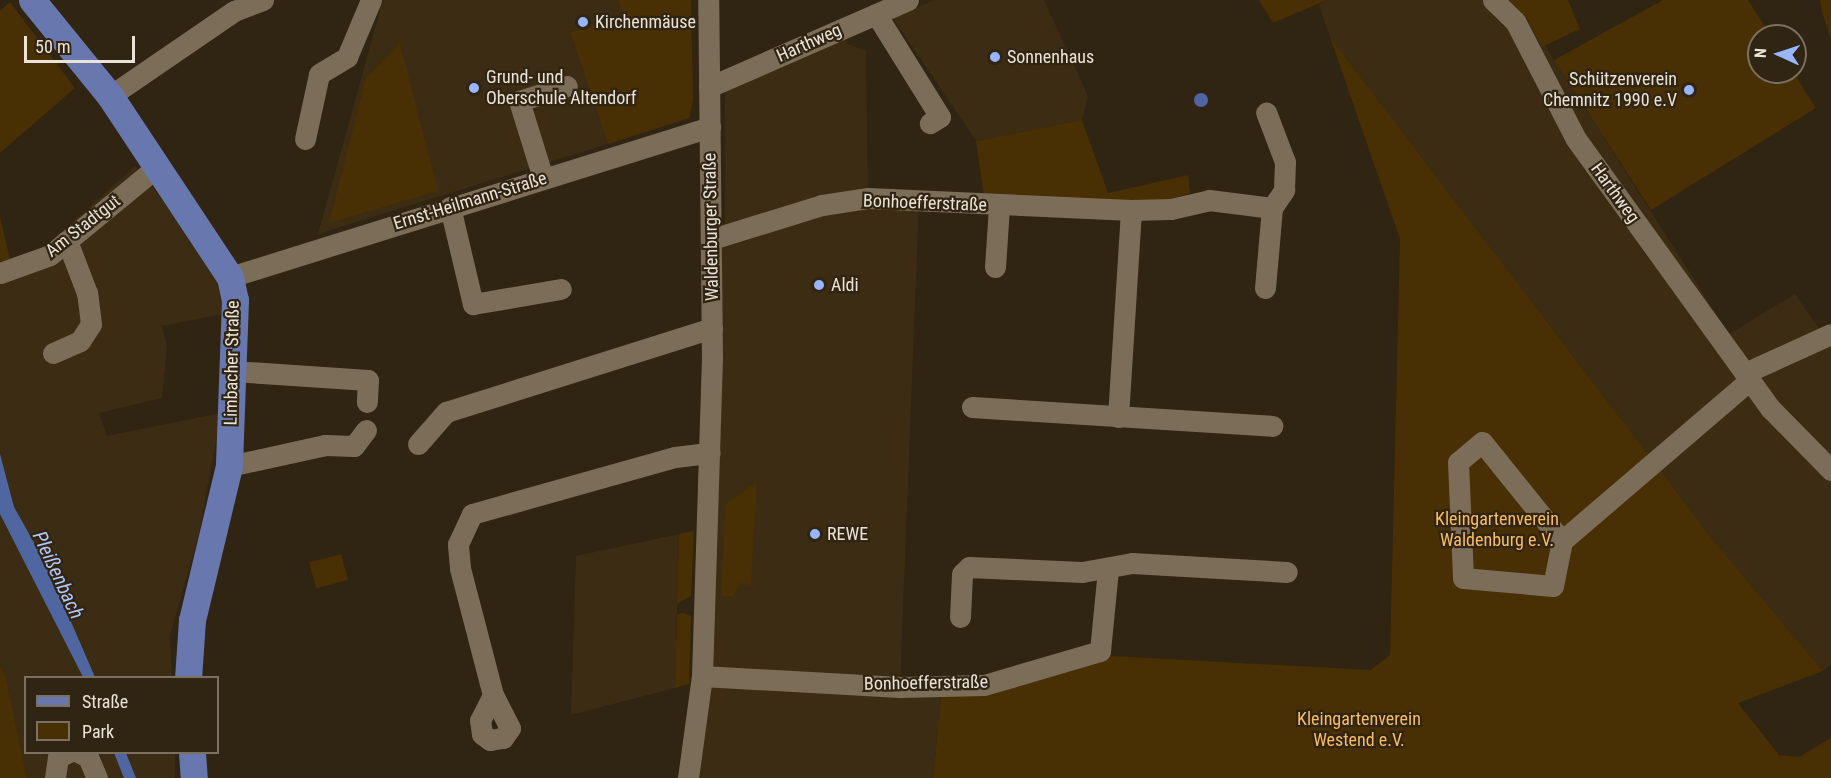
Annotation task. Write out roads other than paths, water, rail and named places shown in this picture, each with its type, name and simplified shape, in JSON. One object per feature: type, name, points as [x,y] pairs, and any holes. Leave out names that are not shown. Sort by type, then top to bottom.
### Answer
[{"type":"main road","name":"Limbacher Straße","points":[[32,0],[110,96],[159,165],[230,277],[235,300],[229,466],[192,620],[188,676]]},
{"type":"main road","points":[[192,754],[194,778]]},
{"type":"street","points":[[110,96],[232,6],[263,0]]},
{"type":"street","points":[[305,139],[319,74],[347,57],[371,0]]},
{"type":"street","name":"Waldenburger Straße","points":[[688,778],[702,676],[710,453],[712,239],[708,0]]},
{"type":"street","name":"Harthweg","points":[[709,87],[908,0]]},
{"type":"street","name":"Harthweg","points":[[1493,0],[1515,21],[1576,139],[1771,409],[1831,470]]},
{"type":"street","points":[[876,14],[940,117],[930,123]]},
{"type":"street","points":[[540,170],[519,101],[567,86]]},
{"type":"street","points":[[1265,288],[1272,208],[1284,190],[1284,162],[1278,131],[1266,112]]},
{"type":"street","name":"Ernst-Heilmann-Straße","points":[[230,277],[450,207],[540,170],[710,127]]},
{"type":"street","name":"Am Stadtgut","points":[[0,273],[51,255],[159,165]]},
{"type":"street","name":"Bonhoefferstraße","points":[[712,239],[822,205],[868,198],[999,206],[1131,210],[1171,209],[1209,200],[1272,208]]},
{"type":"street","name":"Bonhoefferstraße","points":[[995,267],[999,206]]},
{"type":"street","points":[[450,207],[472,304],[561,289]]},
{"type":"street","points":[[1118,417],[1131,210]]},
{"type":"street","points":[[53,353],[76,344],[91,324],[87,292],[67,241]]},
{"type":"street","points":[[418,444],[446,412],[712,328]]},
{"type":"street","points":[[1562,541],[1482,442],[1458,462],[1463,578],[1552,586],[1562,541],[1603,508],[1748,376],[1831,334]]},
{"type":"street","points":[[233,371],[368,380],[368,402]]},
{"type":"street","points":[[972,407],[1272,426]]},
{"type":"street","points":[[229,466],[325,445],[354,446],[366,430]]},
{"type":"street","points":[[493,695],[458,554],[460,532],[472,514],[675,457],[710,453]]},
{"type":"street","points":[[960,617],[962,574],[969,567],[1107,570],[1132,563],[1287,572]]},
{"type":"street","name":"Bonhoefferstraße","points":[[702,676],[900,687],[984,685],[1100,651],[1107,570]]},
{"type":"street","points":[[56,778],[58,758],[67,754]]},
{"type":"street","points":[[80,754],[88,757],[96,778]]},
{"type":"water","points":[[1201,93],[1206,95],[1208,100],[1206,105],[1201,107],[1196,105],[1194,100],[1196,95]]},
{"type":"water","points":[[0,454],[14,507],[45,562],[95,676],[82,676],[0,514]]},
{"type":"water","points":[[114,754],[126,754],[136,778],[124,778]]},
{"type":"place","name":"Kirchenmäuse","points":[[583,22]]},
{"type":"place","name":"Sonnenhaus","points":[[995,57]]},
{"type":"place","name":"Grund- und Oberschule Altendorf","points":[[474,88]]},
{"type":"place","name":"Schützenverein Chemnitz 1990 e.V","points":[[1689,90]]},
{"type":"place","name":"Aldi","points":[[819,285]]},
{"type":"place","name":"REWE","points":[[815,534]]},
{"type":"park label","name":"Kleingartenverein Waldenburg e.V.","points":[[1497,530]]},
{"type":"park label","name":"Kleingartenverein Westend e.V.","points":[[1359,730]]},
{"type":"water label","name":"Pleißenbach","points":[[58,575]]}]
